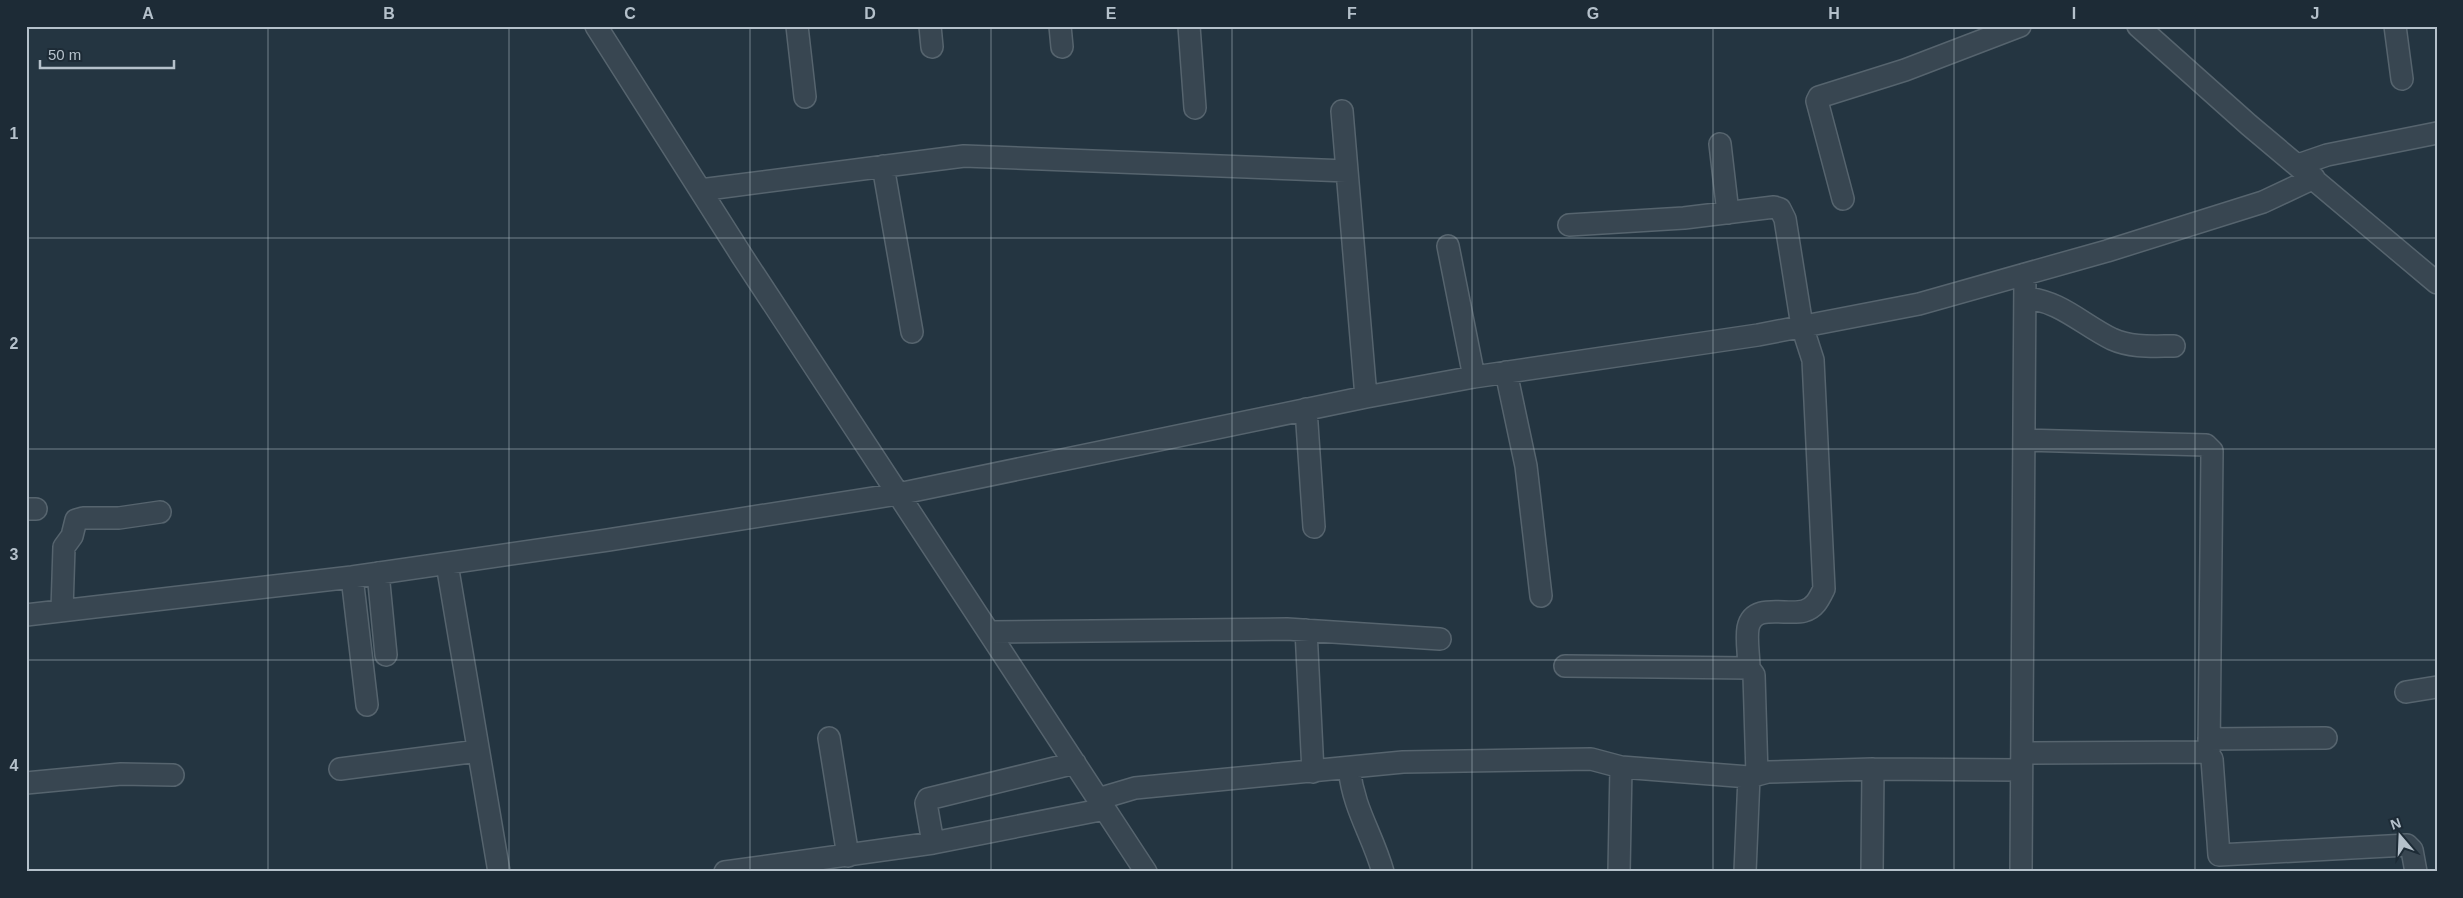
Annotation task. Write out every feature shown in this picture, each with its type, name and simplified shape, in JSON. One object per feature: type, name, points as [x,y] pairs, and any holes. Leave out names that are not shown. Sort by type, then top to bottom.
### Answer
[{"type":"street","points":[[596,26],[700,190],[1146,872]]},
{"type":"street","points":[[797,26],[805,97]]},
{"type":"street","points":[[1190,26],[1195,108]]},
{"type":"street","points":[[1843,199],[1818,101],[1819,97],[1906,70],[2020,26]]},
{"type":"street","points":[[2138,26],[2249,125],[2437,283]]},
{"type":"street","points":[[2395,26],[2402,79]]},
{"type":"street","points":[[1342,111],[1366,396]]},
{"type":"street","points":[[26,615],[447,564],[898,494],[1366,396],[1474,377],[1802,326],[1919,304],[2107,251],[2263,202],[2327,155],[2437,133]]},
{"type":"street","points":[[1720,144],[1728,213]]},
{"type":"street","points":[[700,190],[964,156],[1347,172]]},
{"type":"street","points":[[883,166],[912,332]]},
{"type":"street","points":[[1569,225],[1684,218],[1774,207],[1780,209],[1788,238],[1802,326],[1813,360],[1824,589],[1816,604],[1804,611],[1769,612],[1753,619],[1748,628],[1749,668],[1754,675],[1753,776],[1745,872]]},
{"type":"street","points":[[1448,246],[1474,377]]},
{"type":"street","points":[[2021,872],[2025,274]]},
{"type":"street","points":[[2025,298],[2048,302],[2112,339],[2126,344],[2174,346]]},
{"type":"street","points":[[1506,372],[1526,466],[1541,596]]},
{"type":"street","points":[[1306,409],[1314,528]]},
{"type":"street","points":[[2024,440],[2206,445],[2210,448],[2212,461],[2209,747],[2212,759],[2219,855],[2407,845],[2412,850],[2416,872]]},
{"type":"street","points":[[62,610],[64,547],[73,532],[76,520],[82,518],[142,516],[160,512]]},
{"type":"street","points":[[447,564],[499,872]]},
{"type":"street","points":[[378,573],[386,655]]},
{"type":"street","points":[[352,577],[367,705]]},
{"type":"street","points":[[989,632],[1306,630],[1440,639]]},
{"type":"street","points":[[1306,630],[1313,772]]},
{"type":"street","points":[[1565,666],[1749,668]]},
{"type":"street","points":[[2406,692],[2437,687]]},
{"type":"street","points":[[829,738],[858,860]]},
{"type":"street","points":[[2209,747],[2326,738]]},
{"type":"street","points":[[725,872],[858,860],[1101,804],[1135,788],[1403,762],[1591,759],[1621,767],[1753,776],[1768,772],[1874,769],[2206,752],[2209,747]]},
{"type":"street","points":[[340,769],[478,751]]},
{"type":"street","points":[[933,843],[926,803],[928,800],[1074,763]]},
{"type":"street","points":[[1619,872],[1621,767]]},
{"type":"street","points":[[1350,768],[1352,790],[1358,812],[1383,872]]},
{"type":"street","points":[[1872,872],[1874,769]]},
{"type":"street","points":[[26,783],[121,774],[173,775]]}]
